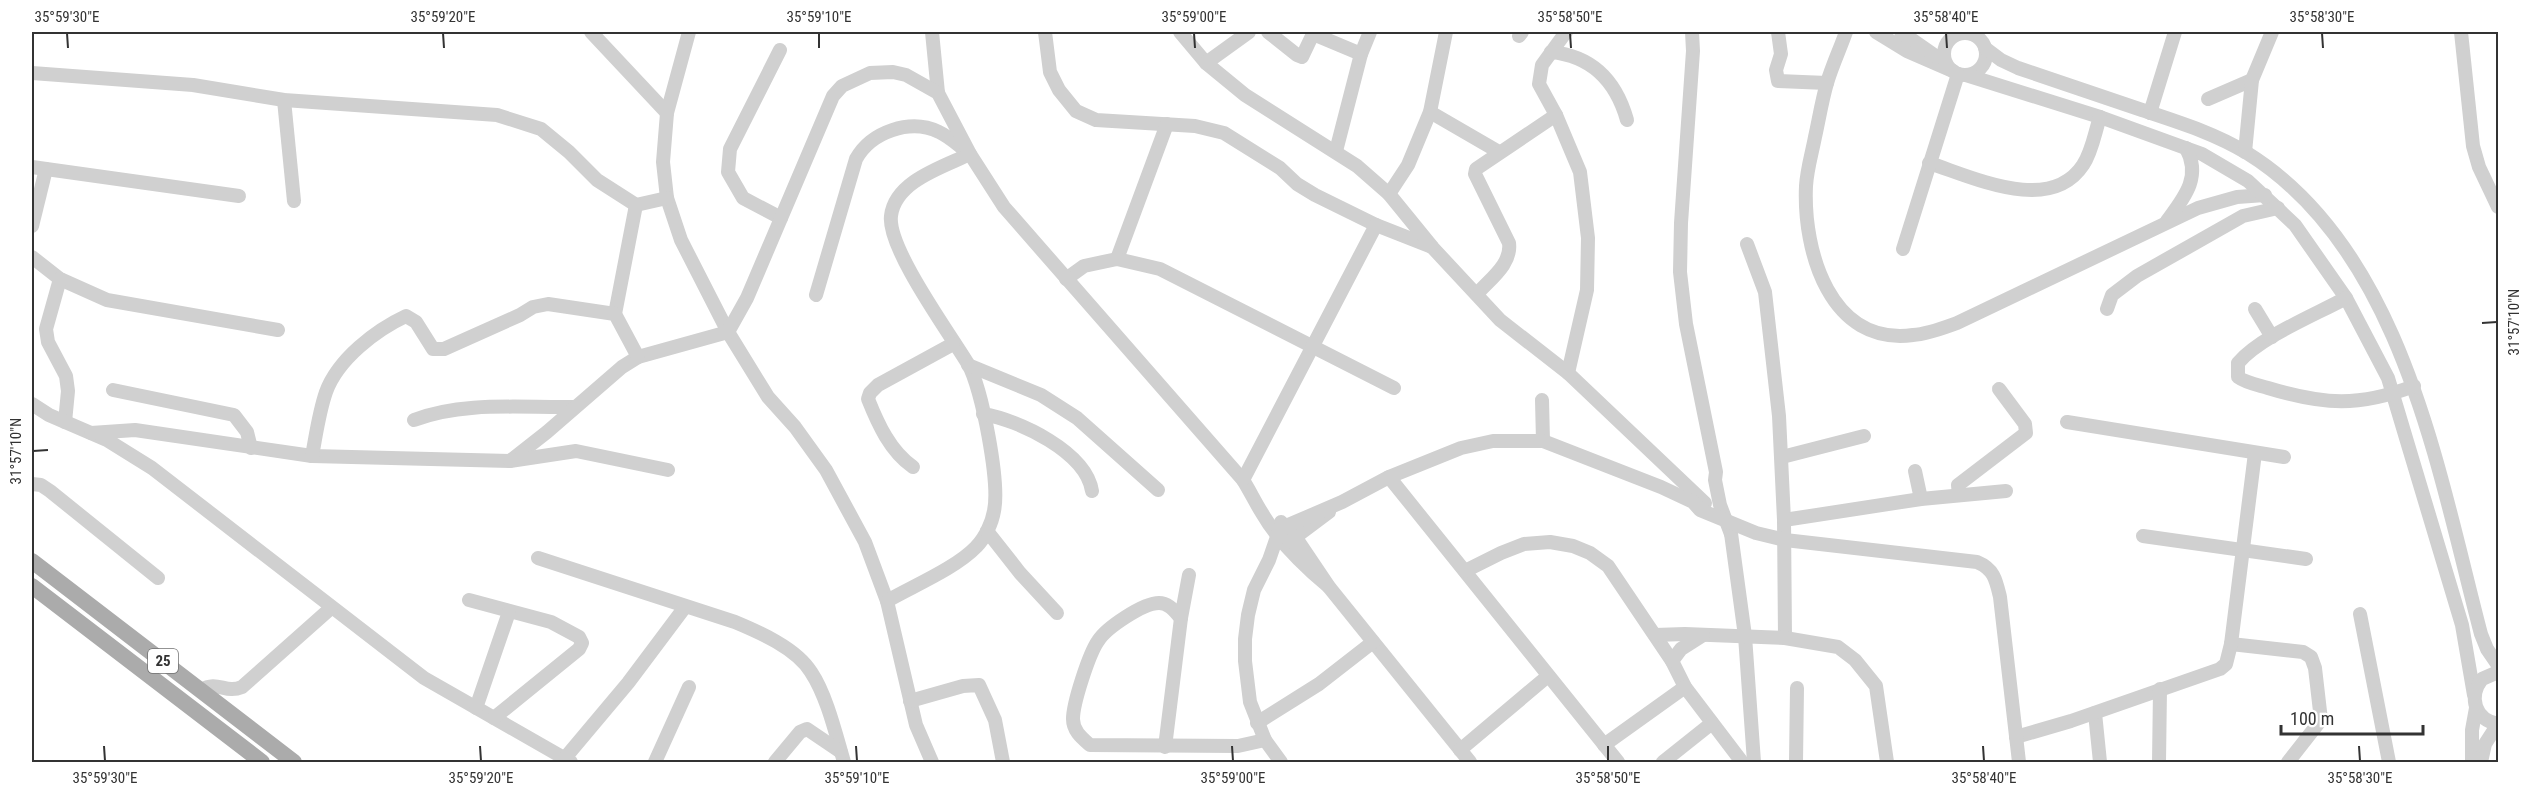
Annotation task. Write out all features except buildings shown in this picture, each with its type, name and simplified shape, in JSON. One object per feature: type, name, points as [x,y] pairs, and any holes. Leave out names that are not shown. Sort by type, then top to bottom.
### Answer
[{"type":"main road","name":"25","points":[[32,561],[294,762]]},
{"type":"main road","name":"25","points":[[32,586],[262,762]]},
{"type":"street","points":[[591,32],[667,113]]},
{"type":"street","points":[[689,32],[667,113],[663,162],[667,198],[681,240],[728,332],[768,397],[795,427],[826,470],[866,542],[886,601],[916,725],[932,762]]},
{"type":"street","points":[[932,32],[938,93],[970,154],[1004,207],[1244,480],[1309,571],[1329,587],[1470,762]]},
{"type":"street","points":[[1045,32],[1050,72],[1059,90],[1076,111],[1096,120],[1195,126],[1224,133],[1280,168],[1315,195],[1376,225],[1433,248]]},
{"type":"street","points":[[1180,32],[1206,63],[1245,95],[1336,151],[1389,194],[1433,248],[1500,320],[1568,373],[1673,471],[1699,502],[1700,510],[1785,540],[1970,561],[1987,567],[1994,575],[2000,597],[2019,762]]},
{"type":"street","points":[[1206,63],[1249,32]]},
{"type":"street","points":[[1268,32],[1302,57],[1312,36],[1318,36],[1361,54]]},
{"type":"street","points":[[1336,151],[1361,54],[1370,32]]},
{"type":"street","points":[[1389,194],[1408,165],[1430,112],[1446,32]]},
{"type":"street","points":[[1566,32],[1542,65],[1539,84],[1556,115],[1580,172],[1588,238],[1587,290],[1568,373]]},
{"type":"street","points":[[1692,32],[1693,51],[1681,223],[1681,280],[1686,324],[1716,472],[1715,480],[1727,520],[1745,636],[1754,762]]},
{"type":"street","points":[[1778,32],[1781,54],[1776,70],[1778,81],[1827,83]]},
{"type":"street","points":[[1846,32],[1827,83],[1806,185],[1810,240],[1818,271],[1828,292],[1846,315],[1859,325],[1880,333],[1913,335],[1957,323],[2198,208],[2221,200],[2265,195]]},
{"type":"street","points":[[1876,32],[1907,51],[1955,71],[2100,117],[2186,148],[2233,170],[2265,195],[2313,249],[2346,298],[2375,351],[2394,394],[2462,625],[2475,701],[2482,717],[2498,724],[2485,744],[2481,762]]},
{"type":"street","points":[[1901,32],[1955,71],[1980,68],[1985,59],[1985,48]]},
{"type":"street","points":[[1903,249],[1955,71],[1944,47],[1950,38],[1962,32],[1980,39],[1985,48],[2001,60],[2018,68],[2211,134],[2246,152],[2296,191],[2348,255],[2388,322],[2414,386],[2481,634],[2487,650],[2499,665]]},
{"type":"street","points":[[2150,113],[2175,32]]},
{"type":"street","points":[[2246,152],[2252,80],[2272,32]]},
{"type":"street","points":[[2459,34],[2473,146],[2479,167],[2499,207]]},
{"type":"street","points":[[780,50],[730,148],[728,172],[743,198],[781,218]]},
{"type":"street","points":[[1551,52],[1581,59],[1605,74],[1622,101],[1627,120]]},
{"type":"street","points":[[510,461],[622,367],[638,357],[728,332],[747,298],[833,96],[842,86],[870,73],[893,72],[906,75],[938,93]]},
{"type":"street","points":[[32,73],[193,85],[284,100],[497,114],[541,129],[569,152],[597,180],[636,204],[667,198]]},
{"type":"street","points":[[2208,99],[2252,80]]},
{"type":"street","points":[[284,100],[294,201]]},
{"type":"street","points":[[1430,112],[1499,152]]},
{"type":"street","points":[[1477,294],[1504,264],[1510,253],[1509,243],[1475,174],[1476,169],[1556,115]]},
{"type":"street","points":[[1929,163],[2016,190],[2027,192],[2045,189],[2063,182],[2081,168],[2100,117]]},
{"type":"street","points":[[1117,259],[1167,124]]},
{"type":"street","points":[[816,295],[856,159],[870,142],[898,128],[912,126],[939,131],[970,154]]},
{"type":"street","points":[[2166,223],[2191,184],[2192,162],[2186,148]]},
{"type":"street","points":[[886,601],[963,558],[977,546],[987,531],[994,512],[995,480],[979,394],[969,365],[953,344],[896,244],[890,216],[903,191],[925,176],[970,154]]},
{"type":"street","points":[[32,167],[239,196]]},
{"type":"street","points":[[32,226],[46,169]]},
{"type":"street","points":[[2221,200],[2229,204],[2235,220]]},
{"type":"street","points":[[636,204],[615,314],[638,357]]},
{"type":"street","points":[[2107,309],[2112,295],[2128,281],[2235,220],[2254,212],[2278,208]]},
{"type":"street","points":[[1244,480],[1376,225]]},
{"type":"street","points":[[1748,244],[1765,292],[1782,457],[1785,638]]},
{"type":"street","points":[[32,257],[60,279],[107,300],[278,330]]},
{"type":"street","points":[[1066,279],[1084,266],[1117,259],[1160,269],[1394,388]]},
{"type":"street","points":[[60,279],[46,324],[46,336],[66,376],[68,391],[65,422]]},
{"type":"street","points":[[2346,298],[2272,337],[2238,363],[2236,372],[2241,380],[2330,403],[2346,403],[2394,394],[2414,386]]},
{"type":"street","points":[[312,456],[327,390],[342,365],[359,348],[406,316],[416,322],[433,349],[444,349],[533,307],[548,304],[615,314]]},
{"type":"street","points":[[2255,309],[2272,337]]},
{"type":"street","points":[[913,467],[900,458],[878,423],[868,399],[870,393],[878,385],[953,344]]},
{"type":"street","points":[[969,365],[1041,395],[1077,418],[1158,490]]},
{"type":"street","points":[[1959,495],[1958,485],[2026,434],[2025,424],[1999,389]]},
{"type":"street","points":[[113,390],[234,415],[247,432],[251,448]]},
{"type":"street","points":[[1542,400],[1543,441]]},
{"type":"street","points":[[32,404],[122,448],[152,468],[424,678],[568,760],[685,607]]},
{"type":"street","points":[[414,420],[432,413],[458,409],[574,407]]},
{"type":"street","points":[[983,414],[999,416],[1027,428],[1053,444],[1084,468],[1092,491]]},
{"type":"street","points":[[2067,422],[2284,457]]},
{"type":"street","points":[[91,433],[135,430],[312,456],[510,461],[576,451],[668,470]]},
{"type":"street","points":[[1782,457],[1864,436]]},
{"type":"street","points":[[1281,762],[1265,740],[1257,723],[1250,702],[1245,661],[1248,615],[1254,590],[1284,538],[1342,502],[1389,477],[1461,448],[1493,441],[1543,441],[1699,502]]},
{"type":"street","points":[[2016,737],[2095,713],[2224,666],[2231,644],[2255,453]]},
{"type":"street","points":[[1657,456],[1657,472],[1665,489]]},
{"type":"street","points":[[1665,489],[1674,481],[1673,471]]},
{"type":"street","points":[[1915,471],[1921,499]]},
{"type":"street","points":[[1389,477],[1618,762]]},
{"type":"street","points":[[32,484],[41,485],[50,491],[159,578]]},
{"type":"street","points":[[1784,520],[1921,499],[2006,491]]},
{"type":"street","points":[[987,531],[1020,573],[1057,613]]},
{"type":"street","points":[[2143,536],[2306,559]]},
{"type":"street","points":[[1465,571],[1524,544],[1550,542],[1573,546],[1590,553],[1608,566],[1655,635],[1685,687],[1742,762]]},
{"type":"street","points":[[538,558],[735,622],[764,634],[790,651],[811,671],[831,717],[843,757]]},
{"type":"street","points":[[1165,747],[1181,618],[1189,575]]},
{"type":"street","points":[[469,600],[551,622],[579,637],[582,643],[579,649],[494,718]]},
{"type":"street","points":[[1181,618],[1170,606],[1159,603],[1140,609],[1119,621],[1100,638],[1088,657],[1073,720],[1078,735],[1090,745],[1238,746],[1265,740]]},
{"type":"street","points":[[201,690],[215,684],[231,689],[242,687],[331,608]]},
{"type":"street","points":[[476,708],[509,612]]},
{"type":"street","points":[[2360,614],[2389,762]]},
{"type":"street","points":[[1655,635],[1785,638],[1815,641],[1838,647],[1847,652],[1871,678],[1878,694],[1887,762]]},
{"type":"street","points":[[1672,662],[1681,649],[1703,635]]},
{"type":"street","points":[[1257,723],[1319,684],[1373,642]]},
{"type":"street","points":[[2231,644],[2303,652],[2308,654],[2314,662],[2322,711],[2321,720],[2288,762]]},
{"type":"street","points":[[2472,762],[2475,701],[2482,679],[2499,672]]},
{"type":"street","points":[[1460,750],[1548,676]]},
{"type":"street","points":[[910,701],[963,686],[979,685],[994,720],[1003,762]]},
{"type":"street","points":[[655,762],[689,687]]},
{"type":"street","points":[[1604,745],[1685,687]]},
{"type":"street","points":[[1796,762],[1797,688]]},
{"type":"street","points":[[2159,762],[2160,689]]},
{"type":"street","points":[[2095,713],[2100,762]]},
{"type":"street","points":[[1663,762],[1712,723]]},
{"type":"street","points":[[775,762],[800,732],[807,729],[843,757]]}]
